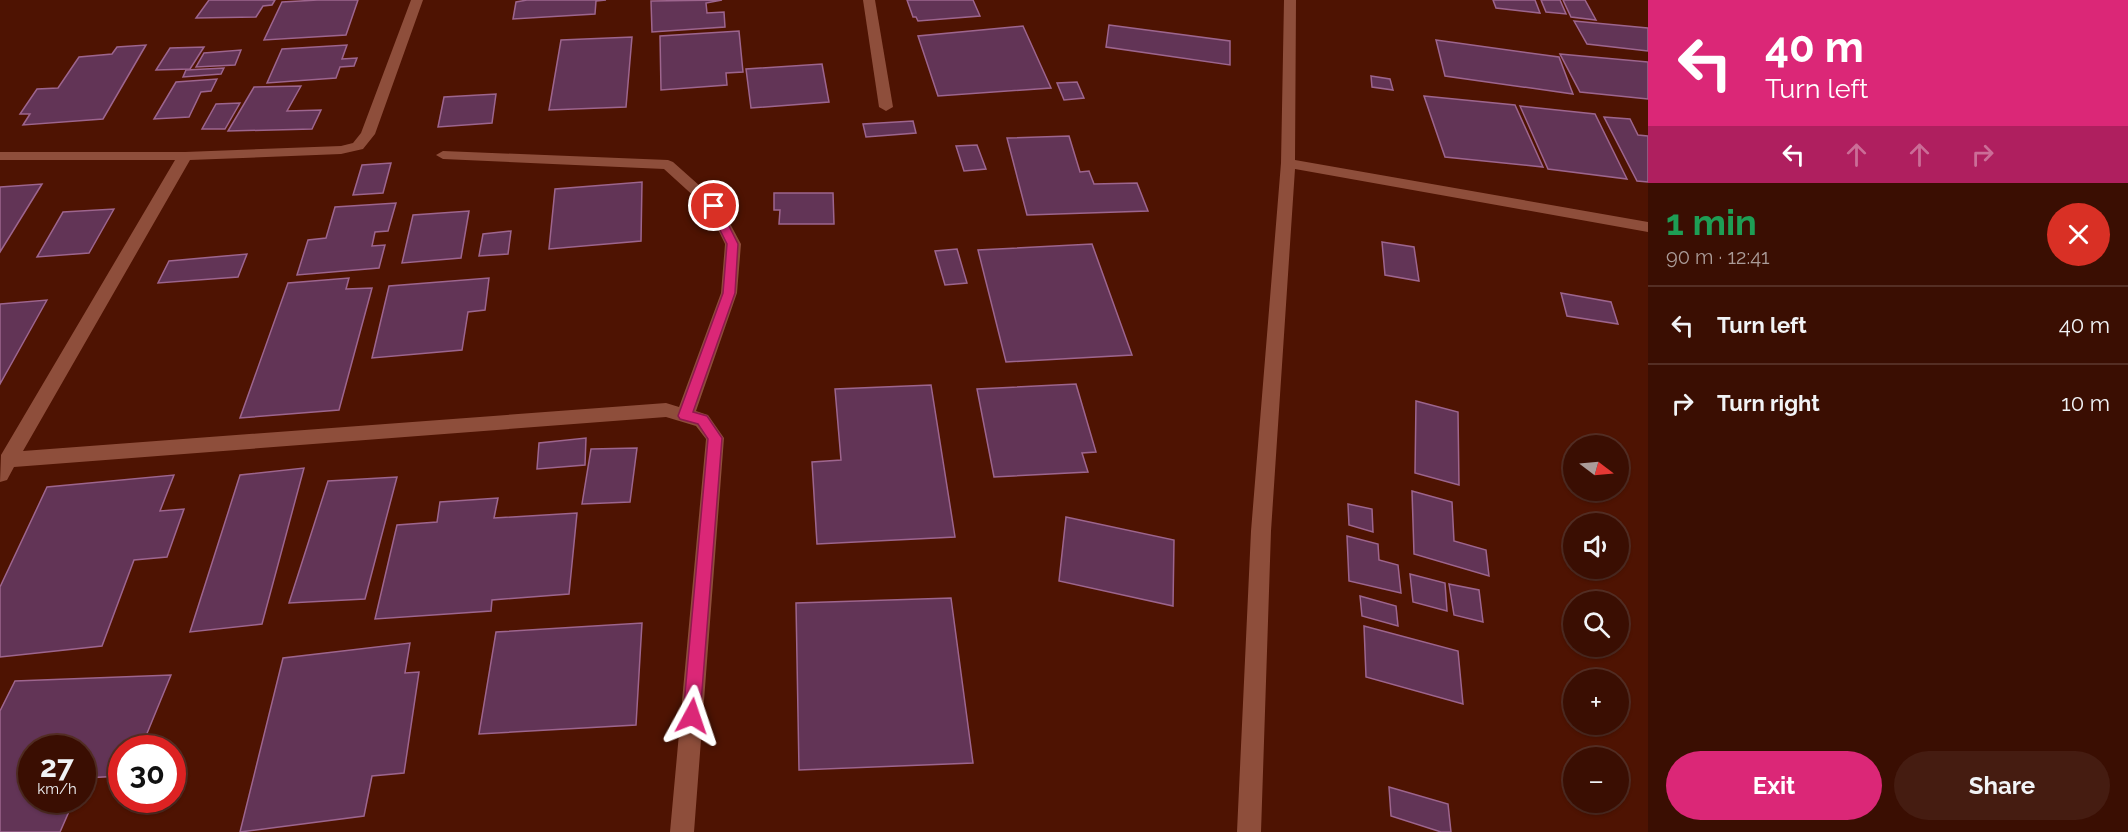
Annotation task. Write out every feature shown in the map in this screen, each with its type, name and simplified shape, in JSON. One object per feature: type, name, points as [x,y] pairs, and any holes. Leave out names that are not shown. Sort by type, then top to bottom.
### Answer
[{"type":"street","points":[[0,156],[185,156],[341,150],[358,146],[368,134],[417,0]]},
{"type":"street","points":[[868,0],[886,107]]},
{"type":"street","points":[[1249,832],[1261,531],[1288,163],[1290,0]]},
{"type":"street","points":[[443,155],[668,165],[714,206],[733,244],[729,293],[685,416]]},
{"type":"street","points":[[4,467],[185,156]]},
{"type":"street","points":[[1288,163],[1648,227]]},
{"type":"street","points":[[4,467],[666,410],[702,420],[715,438],[682,832]]},
{"type":"building","points":[[209,0],[275,0],[272,5],[263,6],[256,17],[196,18]]},
{"type":"building","points":[[358,0],[346,35],[264,40],[282,2]]},
{"type":"building","points":[[606,0],[596,1],[595,14],[513,19],[516,2]]},
{"type":"building","points":[[722,0],[706,3],[707,13],[724,12],[725,27],[652,32],[651,1]]},
{"type":"building","points":[[907,0],[973,0],[980,16],[918,21],[916,17],[913,17]]},
{"type":"building","points":[[1493,0],[1535,0],[1540,13],[1496,8]]},
{"type":"building","points":[[1541,0],[1560,0],[1566,14],[1546,12]]},
{"type":"building","points":[[1563,0],[1585,0],[1596,20],[1571,17]]},
{"type":"building","points":[[1574,21],[1648,28],[1648,51],[1587,44]]},
{"type":"building","points":[[1109,25],[1230,41],[1230,65],[1106,47]]},
{"type":"building","points":[[1023,26],[1051,88],[938,96],[918,36]]},
{"type":"building","points":[[739,31],[743,72],[726,73],[727,85],[661,90],[660,36]]},
{"type":"building","points":[[632,37],[626,107],[549,110],[561,40]]},
{"type":"building","points":[[1436,40],[1559,57],[1573,94],[1445,76]]},
{"type":"building","points":[[146,45],[103,119],[23,125],[30,114],[20,114],[37,89],[58,88],[79,57],[112,54],[117,47]]},
{"type":"building","points":[[347,45],[342,59],[357,58],[354,66],[340,67],[336,78],[267,83],[282,49]]},
{"type":"building","points":[[204,47],[190,69],[156,70],[170,48]]},
{"type":"building","points":[[241,50],[235,65],[196,67],[204,53]]},
{"type":"building","points":[[1560,54],[1648,62],[1648,99],[1580,92]]},
{"type":"building","points":[[822,64],[829,102],[751,108],[746,69]]},
{"type":"building","points":[[224,68],[221,74],[183,77],[186,70]]},
{"type":"building","points":[[1371,76],[1390,79],[1393,90],[1372,87]]},
{"type":"building","points":[[217,79],[211,91],[201,92],[189,117],[154,119],[176,82]]},
{"type":"building","points":[[1077,82],[1084,98],[1064,100],[1057,83]]},
{"type":"building","points":[[301,86],[287,111],[321,110],[312,129],[228,131],[254,87]]},
{"type":"building","points":[[496,94],[492,123],[438,127],[444,97]]},
{"type":"building","points":[[1424,96],[1515,105],[1543,167],[1445,157]]},
{"type":"building","points":[[240,103],[225,129],[202,129],[216,104]]},
{"type":"building","points":[[1520,106],[1595,114],[1627,179],[1548,169]]},
{"type":"building","points":[[1604,117],[1630,119],[1638,135],[1648,136],[1648,182],[1637,181]]},
{"type":"building","points":[[913,121],[916,133],[866,137],[863,124]]},
{"type":"building","points":[[1069,136],[1080,172],[1089,171],[1094,184],[1137,183],[1148,211],[1027,215],[1007,138]]},
{"type":"building","points":[[977,145],[986,169],[964,171],[956,146]]},
{"type":"building","points":[[391,163],[383,193],[353,195],[362,165]]},
{"type":"building","points":[[642,182],[641,241],[549,249],[555,189]]},
{"type":"building","points":[[42,184],[0,252],[0,187]]},
{"type":"building","points":[[774,193],[833,193],[834,224],[779,224],[780,210],[774,210]]},
{"type":"building","points":[[396,203],[388,231],[375,232],[372,246],[385,245],[379,268],[297,275],[308,240],[326,238],[335,207]]},
{"type":"building","points":[[114,209],[89,253],[37,257],[63,212]]},
{"type":"building","points":[[469,211],[461,258],[402,263],[413,215]]},
{"type":"building","points":[[511,231],[508,254],[479,256],[483,234]]},
{"type":"building","points":[[1382,242],[1414,247],[1419,281],[1385,275]]},
{"type":"building","points":[[1092,244],[1132,355],[1006,362],[978,250]]},
{"type":"building","points":[[957,249],[967,283],[945,285],[935,251]]},
{"type":"building","points":[[247,254],[238,277],[158,283],[169,261]]},
{"type":"building","points":[[349,278],[346,289],[372,288],[339,410],[240,418],[288,283]]},
{"type":"building","points":[[489,278],[485,310],[468,312],[462,350],[372,358],[389,286]]},
{"type":"building","points":[[1561,293],[1611,302],[1618,324],[1567,316]]},
{"type":"building","points":[[47,300],[0,384],[0,304]]},
{"type":"building","points":[[1076,384],[1096,452],[1082,453],[1088,472],[994,477],[977,389]]},
{"type":"building","points":[[931,385],[955,537],[817,544],[812,462],[841,460],[835,389]]},
{"type":"building","points":[[1416,401],[1458,412],[1459,485],[1415,473]]},
{"type":"building","points":[[586,438],[585,465],[537,469],[539,443]]},
{"type":"building","points":[[637,448],[630,502],[582,504],[591,449]]},
{"type":"building","points":[[304,468],[262,624],[190,632],[240,475]]},
{"type":"building","points":[[174,475],[160,511],[184,509],[167,557],[134,560],[102,646],[0,657],[0,587],[47,487]]},
{"type":"building","points":[[397,477],[365,599],[289,603],[328,481]]},
{"type":"building","points":[[1412,491],[1452,502],[1454,541],[1486,550],[1489,576],[1414,554]]},
{"type":"building","points":[[498,498],[494,518],[577,513],[569,594],[492,600],[491,611],[375,619],[397,525],[437,522],[440,502]]},
{"type":"building","points":[[1348,504],[1372,509],[1373,532],[1349,525]]},
{"type":"building","points":[[1066,517],[1174,540],[1173,606],[1059,581]]},
{"type":"building","points":[[1347,536],[1378,544],[1379,560],[1398,565],[1401,593],[1349,581]]},
{"type":"building","points":[[1410,574],[1445,583],[1447,611],[1413,602]]},
{"type":"building","points":[[1449,584],[1479,590],[1483,622],[1454,615]]},
{"type":"building","points":[[1360,596],[1396,606],[1398,626],[1362,616]]},
{"type":"building","points":[[951,598],[973,763],[799,770],[796,603]]},
{"type":"building","points":[[642,623],[636,725],[479,734],[496,632]]},
{"type":"building","points":[[1364,626],[1458,651],[1463,704],[1366,677]]},
{"type":"building","points":[[410,643],[405,673],[419,672],[404,773],[372,776],[364,816],[240,832],[283,658]]},
{"type":"building","points":[[171,675],[146,735],[108,735],[108,777],[96,777],[96,735],[18,735],[18,813],[68,813],[60,832],[0,832],[0,711],[15,681]]},
{"type":"building","points":[[1389,787],[1448,804],[1451,832],[1441,832],[1391,816]]},
{"type":"route","points":[[692,716],[715,438],[702,420],[685,416],[729,293],[733,244],[714,206]]}]
